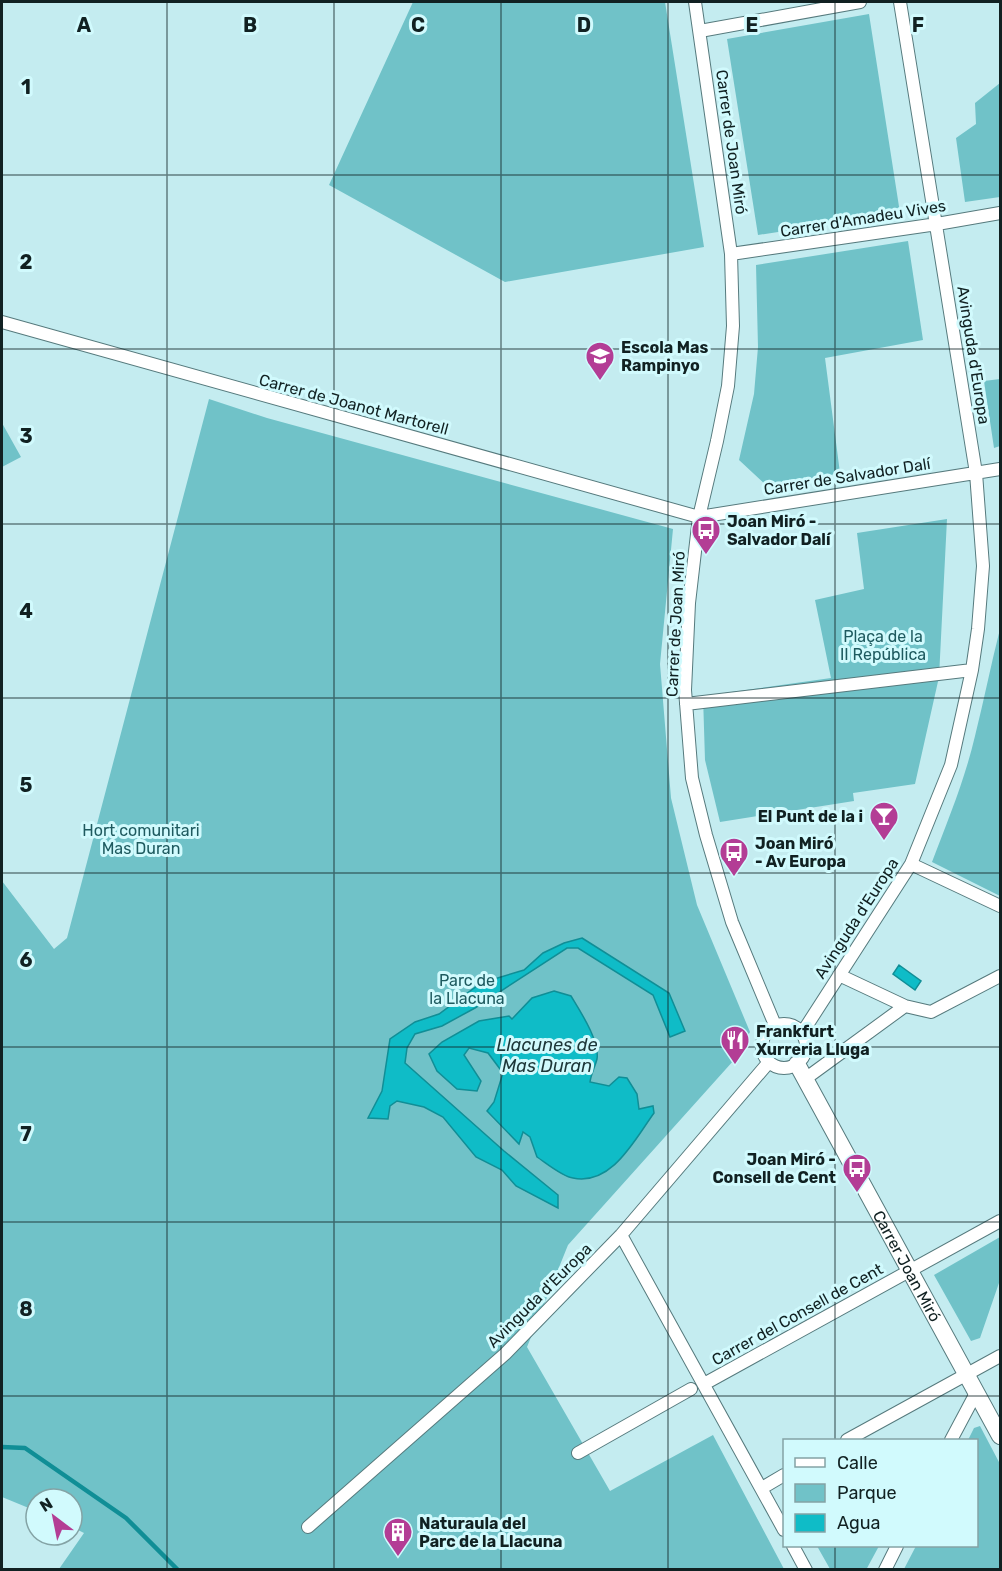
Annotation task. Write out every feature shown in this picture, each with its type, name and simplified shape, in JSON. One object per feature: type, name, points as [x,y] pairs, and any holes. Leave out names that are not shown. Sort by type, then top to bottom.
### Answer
[{"type":"street","name":"Carrer de Joan Miró","points":[[695,2],[730,254],[733,326],[728,386],[699,518],[689,603],[686,704],[692,778],[706,835],[732,922],[775,1025]]},
{"type":"street","points":[[699,31],[860,2]]},
{"type":"street","name":"Avinguda d'Europa","points":[[802,1033],[911,864],[951,765],[972,670],[983,566],[976,473],[900,2]]},
{"type":"street","name":"Carrer d'Amadeu Vives","points":[[730,254],[1000,213]]},
{"type":"street","name":"Carrer de Joanot Martorell","points":[[2,322],[699,518]]},
{"type":"street","name":"Carrer de Salvador Dalí","points":[[699,518],[1000,469]]},
{"type":"street","points":[[686,704],[972,670]]},
{"type":"street","points":[[911,864],[1000,906]]},
{"type":"street","points":[[839,975],[905,1006],[931,1012],[1000,976]]},
{"type":"street","points":[[801,1071],[806,1049],[802,1033],[787,1024],[775,1025],[764,1036],[761,1044],[762,1052],[769,1062],[779,1068],[801,1071],[905,1006]]},
{"type":"street","name":"Avinguda d'Europa","points":[[308,1527],[518,1340],[621,1235],[769,1062]]},
{"type":"street","name":"Carrer Joan Miró","points":[[801,1071],[1000,1436]]},
{"type":"street","name":"Carrer del Consell de Cent","points":[[704,1384],[1000,1221]]},
{"type":"street","points":[[621,1235],[783,1528]]},
{"type":"street","points":[[849,1439],[1000,1355]]},
{"type":"street","points":[[578,1453],[691,1389]]},
{"type":"street","points":[[952,1439],[976,1393]]},
{"type":"street","points":[[762,1488],[783,1476]]},
{"type":"street","points":[[794,1547],[806,1569]]},
{"type":"street","points":[[885,1569],[896,1547]]},
{"type":"green space","points":[[413,2],[665,2],[704,247],[505,282],[329,185]]},
{"type":"green space","points":[[869,14],[900,213],[758,235],[727,39]]},
{"type":"green space","points":[[1000,83],[1000,197],[965,202],[956,138],[976,124],[975,103]]},
{"type":"green space","points":[[908,241],[923,340],[825,358],[840,473],[769,488],[739,460],[754,394],[758,347],[756,265]]},
{"type":"green space","points":[[1000,379],[1000,446],[994,448],[984,381]]},
{"type":"green space","name":"Parc de la Llacuna","points":[[209,399],[267,418],[673,529],[660,664],[671,798],[697,905],[750,1032],[734,1060],[568,1245],[527,1347],[610,1491],[713,1435],[784,1569],[59,1569],[74,1547],[84,1547],[84,1487],[24,1487],[24,1506],[2,1497],[2,881],[54,949],[67,938]]},
{"type":"green space","points":[[2,423],[21,457],[2,467]]},
{"type":"green space","name":"Plaça de la II República","points":[[947,519],[939,677],[915,784],[853,793],[854,801],[720,822],[705,760],[703,696],[831,678],[815,600],[864,589],[857,533]]},
{"type":"green space","points":[[1000,629],[1000,896],[932,862],[966,768]]},
{"type":"green space","points":[[1000,1237],[1000,1280],[980,1338],[971,1341],[934,1275]]},
{"type":"green space","points":[[980,1426],[1000,1464],[1000,1569],[904,1569],[915,1547],[978,1547],[978,1439],[968,1439],[974,1428]]},
{"type":"green space","points":[[818,1547],[878,1547],[866,1570],[830,1569]]},
{"type":"water","points":[[582,938],[669,993],[685,1031],[670,1037],[653,995],[578,948],[567,948],[475,1008],[442,1026],[415,1034],[407,1048],[405,1063],[504,1151],[558,1195],[558,1208],[516,1186],[502,1170],[476,1157],[443,1117],[424,1107],[397,1101],[390,1106],[388,1119],[368,1118],[382,1091],[390,1039],[415,1022],[439,1014],[481,983],[524,970],[543,953]]},
{"type":"water","points":[[899,965],[921,981],[915,990],[893,974]]},
{"type":"water","name":"Llacunes de Mas Duran","points":[[554,991],[571,996],[592,1035],[597,1059],[590,1082],[609,1086],[619,1077],[627,1078],[637,1094],[639,1109],[653,1106],[654,1113],[621,1158],[611,1168],[587,1179],[564,1175],[537,1157],[530,1137],[523,1132],[519,1144],[487,1111],[494,1102],[503,1073],[488,1053],[469,1048],[464,1055],[481,1081],[477,1091],[457,1089],[437,1071],[429,1054],[442,1042],[479,1021],[509,1016],[512,1019],[532,998]]},
{"type":"waterway","points":[[2,1447],[25,1448],[126,1518],[178,1570]]},
{"type":"place","name":"Escola Mas Rampinyo","points":[[600,382]]},
{"type":"place","name":"Joan Miró - Salvador Dalí","points":[[706,556]]},
{"type":"place","name":"El Punt de la i","points":[[884,842]]},
{"type":"place","name":"Joan Miró - Av Europa","points":[[734,878]]},
{"type":"place","name":"Frankfurt Xurreria Lluga","points":[[735,1066]]},
{"type":"place","name":"Joan Miró - Consell de Cent","points":[[857,1194]]},
{"type":"place","name":"Naturaula del Parc de la Llacuna","points":[[398,1558]]},
{"type":"park label","name":"Hort comunitari Mas Duran","points":[[141,839]]}]
